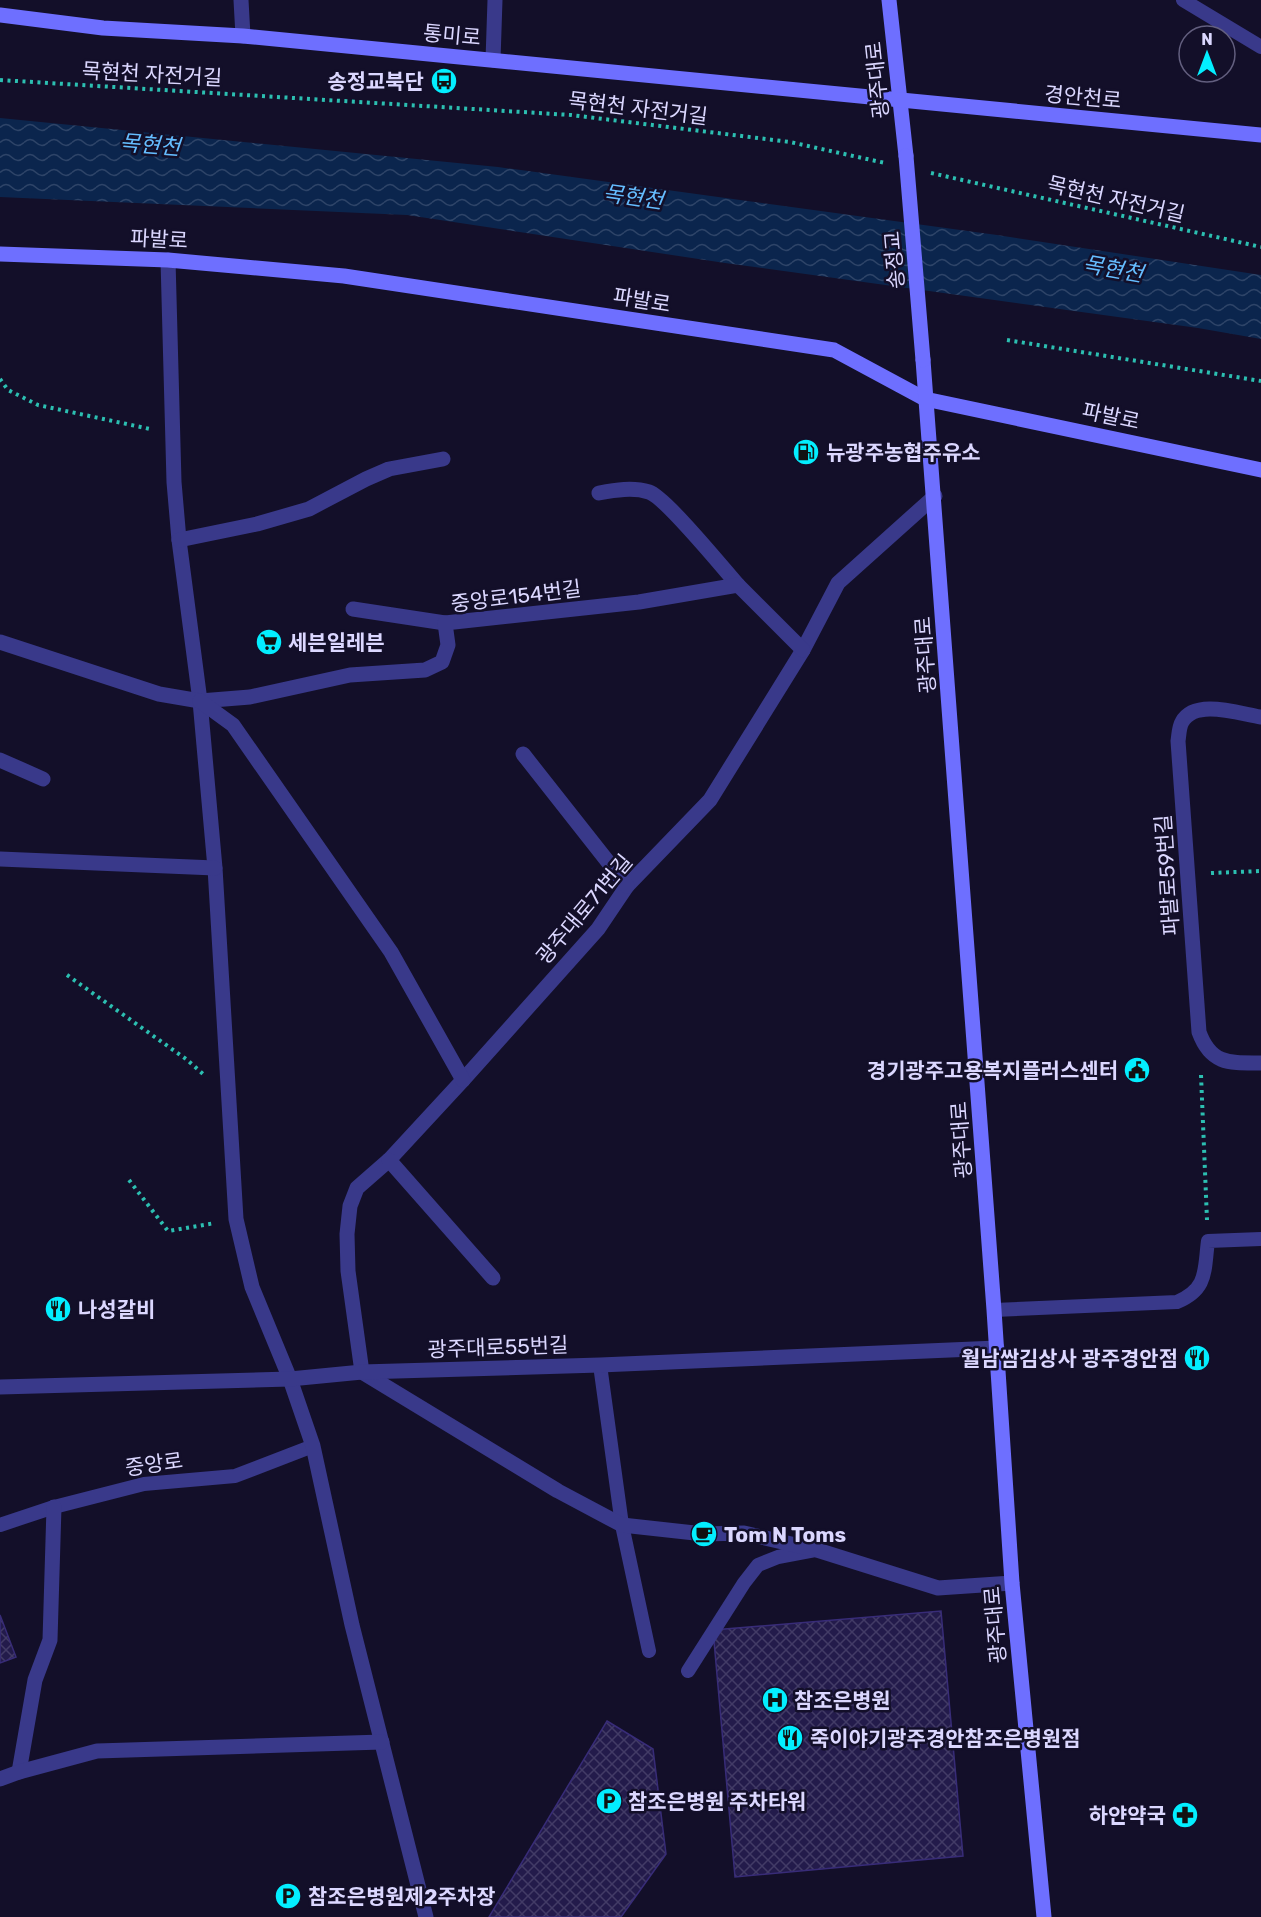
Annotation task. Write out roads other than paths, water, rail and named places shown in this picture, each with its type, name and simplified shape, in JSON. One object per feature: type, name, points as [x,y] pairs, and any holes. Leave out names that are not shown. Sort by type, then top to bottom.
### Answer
[{"type":"street","points":[[241,0],[243,36]]},
{"type":"street","points":[[493,60],[495,0]]},
{"type":"street","name":"광주대로","points":[[889,0],[900,101],[900,160]]},
{"type":"street","name":"통미로","points":[[0,15],[103,28],[243,36],[900,101]]},
{"type":"street","name":"경안천로","points":[[900,101],[1261,135]]},
{"type":"street","name":"송정교","points":[[900,160],[923,360]]},
{"type":"street","name":"파발로","points":[[0,254],[168,260],[344,276],[834,350],[926,399],[1261,470]]},
{"type":"street","points":[[168,260],[173,434],[179,540],[200,701],[215,868],[237,1219],[252,1287],[290,1379],[313,1446],[352,1625],[426,1917]]},
{"type":"street","name":"광주대로","points":[[923,360],[935,496],[1012,1583],[1044,1917]]},
{"type":"street","points":[[179,540],[257,524],[309,509],[389,469],[442,459]]},
{"type":"street","points":[[599,493],[622,489],[651,492],[667,505],[738,585],[803,650]]},
{"type":"street","name":"광주대로71번길","points":[[362,1372],[348,1271],[347,1234],[350,1206],[357,1188],[389,1161],[463,1080],[598,929],[627,886],[710,800],[803,650],[838,583],[935,496]]},
{"type":"street","name":"중앙로154번길","points":[[0,642],[159,694],[200,701],[250,697],[350,675],[425,670],[442,662],[447,645],[445,623],[639,602],[738,585]]},
{"type":"street","points":[[353,609],[445,623]]},
{"type":"street","points":[[200,701],[233,725],[391,952],[463,1080]]},
{"type":"street","name":"파발로59번길","points":[[1261,717],[1205,708],[1192,711],[1181,722],[1178,741],[1199,1032],[1204,1048],[1216,1058],[1233,1063],[1261,1063]]},
{"type":"street","points":[[523,754],[627,886]]},
{"type":"street","points":[[0,760],[43,779]]},
{"type":"street","points":[[0,859],[215,868]]},
{"type":"street","points":[[389,1161],[493,1278]]},
{"type":"street","name":"광주대로55번길","points":[[0,1387],[290,1379],[362,1372],[600,1365],[997,1348]]},
{"type":"street","points":[[362,1372],[558,1491],[622,1525],[704,1534],[744,1533],[817,1550],[938,1588],[1012,1583]]},
{"type":"street","points":[[19,1772],[35,1680],[50,1640],[54,1507]]},
{"type":"street","points":[[0,1779],[97,1751],[382,1742]]},
{"type":"lane","points":[[1183,0],[1261,47]]},
{"type":"lane","points":[[994,1310],[1177,1302],[1192,1296],[1202,1281],[1208,1241],[1261,1239]]},
{"type":"lane","points":[[600,1365],[622,1525],[649,1651]]},
{"type":"lane","name":"중앙로","points":[[0,1525],[54,1507],[144,1484],[235,1476],[313,1446]]},
{"type":"lane","points":[[688,1671],[758,1565],[777,1557],[817,1550]]},
{"type":"water","name":"목현천","points":[[0,118],[498,167],[997,235],[1261,275],[1261,339],[1198,328],[725,263],[407,215],[0,197]]},
{"type":"place","name":"송정교북단","points":[[444,81]]},
{"type":"place","name":"뉴광주농협주유소","points":[[806,452]]},
{"type":"place","name":"세븐일레븐","points":[[269,642]]},
{"type":"place","name":"경기광주고용복지플러스센터","points":[[1137,1070]]},
{"type":"place","name":"나성갈비","points":[[58,1309]]},
{"type":"place","name":"월남쌈김상사 광주경안점","points":[[1197,1358]]},
{"type":"place","name":"Tom N Toms","points":[[704,1534]]},
{"type":"place","name":"참조은병원","points":[[775,1700]]},
{"type":"place","name":"죽이야기광주경안참조은병원점","points":[[790,1738]]},
{"type":"place","name":"참조은병원 주차타워","points":[[609,1801]]},
{"type":"place","name":"하얀약국","points":[[1185,1815]]},
{"type":"place","name":"참조은병원제2주차장","points":[[288,1896]]}]
